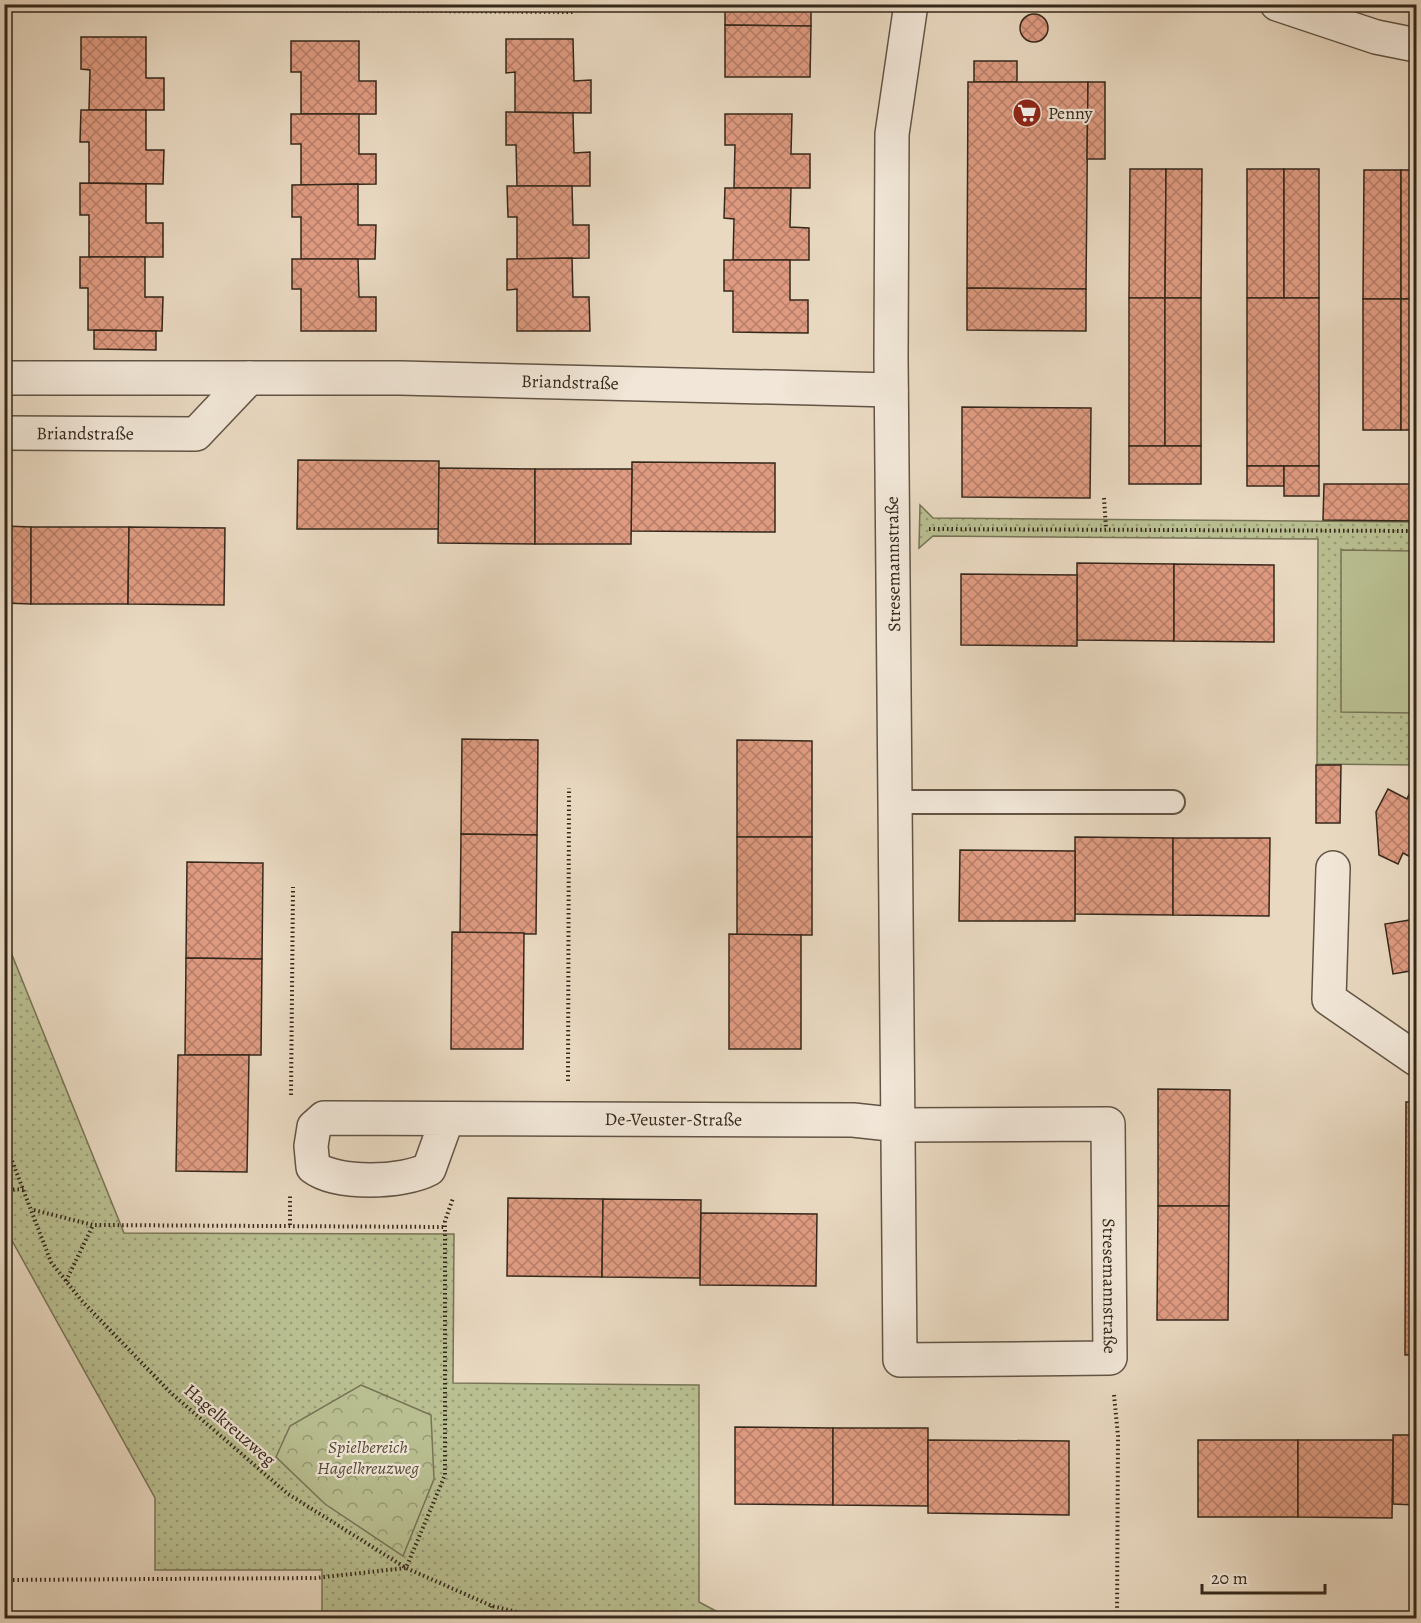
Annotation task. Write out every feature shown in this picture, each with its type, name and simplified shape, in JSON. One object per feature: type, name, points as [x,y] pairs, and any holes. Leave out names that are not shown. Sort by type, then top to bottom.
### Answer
[{"type":"street","name":"Stresemannstraße","points":[[899,1125],[1108,1124],[1110,1358],[900,1360],[891,390],[892,134],[911,4]]},
{"type":"street","points":[[1277,4],[1376,37],[1416,45]]},
{"type":"street","name":"Briandstraße","points":[[4,378],[596,381],[891,390]]},
{"type":"street","name":"Briandstraße","points":[[4,433],[196,434],[249,378]]},
{"type":"street","points":[[1333,868],[1329,999],[1416,1059]]},
{"type":"street","name":"De-Veuster-Straße","points":[[447,1119],[853,1120],[899,1125]]},
{"type":"lane","points":[[895,802],[1173,802]]},
{"type":"path","points":[[4,8],[573,12]]},
{"type":"path","points":[[1104,498],[1106,529]]},
{"type":"path","points":[[893,529],[1416,531]]},
{"type":"path","points":[[568,788],[568,1119]]},
{"type":"path","points":[[291,1096],[292,887]]},
{"type":"path","name":"Hagelkreuzweg","points":[[4,1140],[26,1189],[51,1262],[171,1393],[288,1494],[406,1568],[492,1606],[542,1618]]},
{"type":"path","points":[[4,1190],[26,1189]]},
{"type":"path","points":[[290,1190],[290,1225]]},
{"type":"path","points":[[4,1580],[315,1578],[406,1568],[445,1475],[446,1227],[456,1190]]},
{"type":"path","points":[[33,1210],[93,1226],[446,1227]]},
{"type":"path","points":[[66,1281],[93,1226]]},
{"type":"path","points":[[1110,1358],[1118,1436],[1117,1618]]},
{"type":"path","points":[[492,1606],[493,1618]]},
{"type":"green space","points":[[920,505],[933,518],[1416,522],[1416,765],[1317,764],[1318,539],[933,536],[919,548]]},
{"type":"green space","points":[[1341,550],[1416,551],[1416,713],[1341,712]]},
{"type":"green space","points":[[4,935],[124,1233],[454,1234],[453,1383],[699,1385],[699,1602],[729,1618],[322,1618],[322,1570],[155,1570],[155,1498],[5,1228]]},
{"type":"green space","name":"Spielbereich Hagelkreuzweg","points":[[361,1385],[431,1415],[434,1479],[403,1556],[325,1504],[276,1457],[290,1426]]},
{"type":"building","points":[[725,4],[811,4],[811,26],[725,25]]},
{"type":"building","points":[[1034,14],[1044,18],[1048,28],[1044,38],[1034,42],[1024,38],[1020,28],[1024,18]]},
{"type":"building","points":[[725,25],[811,26],[810,77],[725,77]]},
{"type":"building","points":[[81,37],[146,37],[146,78],[164,78],[164,110],[89,110],[90,70],[81,69]]},
{"type":"building","points":[[506,39],[573,39],[574,81],[591,80],[591,113],[515,112],[515,72],[506,73]]},
{"type":"building","points":[[291,41],[359,41],[359,81],[376,81],[376,114],[301,114],[301,72],[291,72]]},
{"type":"building","points":[[974,61],[1017,61],[1017,82],[974,82]]},
{"type":"building","points":[[968,82],[1088,82],[1086,289],[967,288]]},
{"type":"building","points":[[1088,82],[1105,82],[1105,159],[1087,159]]},
{"type":"building","points":[[81,110],[146,110],[146,150],[164,150],[163,184],[89,183],[89,142],[80,142]]},
{"type":"building","points":[[506,112],[573,113],[574,153],[590,152],[590,186],[517,186],[516,145],[506,145]]},
{"type":"building","points":[[291,114],[359,114],[359,154],[376,154],[376,184],[301,185],[301,144],[291,144]]},
{"type":"building","points":[[725,114],[792,114],[791,154],[810,154],[810,188],[734,188],[735,145],[725,145]]},
{"type":"building","points":[[1130,169],[1166,169],[1165,298],[1129,298]]},
{"type":"building","points":[[1166,169],[1202,169],[1201,298],[1165,298]]},
{"type":"building","points":[[1247,169],[1284,169],[1284,298],[1247,298]]},
{"type":"building","points":[[1284,169],[1319,169],[1319,298],[1284,298]]},
{"type":"building","points":[[1364,170],[1401,170],[1401,299],[1363,299]]},
{"type":"building","points":[[1401,170],[1416,170],[1416,299],[1401,299]]},
{"type":"building","points":[[80,183],[146,184],[146,223],[163,223],[163,257],[89,257],[89,215],[80,215]]},
{"type":"building","points":[[358,184],[358,225],[376,225],[375,259],[301,259],[301,217],[292,217],[292,185]]},
{"type":"building","points":[[507,186],[572,186],[573,225],[589,225],[589,258],[517,259],[517,217],[508,217]]},
{"type":"building","points":[[725,188],[791,188],[790,227],[809,228],[809,260],[733,260],[734,219],[724,218]]},
{"type":"building","points":[[80,257],[145,257],[145,297],[163,297],[162,331],[88,330],[88,288],[80,288]]},
{"type":"building","points":[[572,258],[573,297],[589,297],[590,331],[517,331],[517,289],[507,290],[507,259]]},
{"type":"building","points":[[292,259],[358,259],[359,297],[376,297],[376,331],[301,331],[301,289],[292,289]]},
{"type":"building","points":[[724,260],[790,260],[790,300],[808,300],[808,333],[733,332],[733,291],[724,291]]},
{"type":"building","points":[[967,288],[1086,289],[1086,331],[967,330]]},
{"type":"building","points":[[1129,298],[1165,298],[1165,446],[1129,446]]},
{"type":"building","points":[[1165,298],[1201,298],[1201,446],[1165,446]]},
{"type":"building","points":[[1247,298],[1319,298],[1319,466],[1247,466]]},
{"type":"building","points":[[1363,299],[1401,299],[1401,430],[1363,430]]},
{"type":"building","points":[[1401,299],[1416,299],[1416,430],[1401,430]]},
{"type":"building","points":[[94,330],[156,331],[156,350],[94,349]]},
{"type":"building","points":[[962,407],[1091,408],[1090,498],[962,497]]},
{"type":"building","points":[[1129,446],[1201,446],[1201,484],[1129,484]]},
{"type":"building","points":[[298,460],[439,461],[439,529],[297,529]]},
{"type":"building","points":[[632,462],[775,463],[775,532],[631,531]]},
{"type":"building","points":[[1247,466],[1284,466],[1284,486],[1247,486]]},
{"type":"building","points":[[1284,466],[1319,466],[1319,496],[1284,496]]},
{"type":"building","points":[[439,468],[535,469],[535,544],[438,543]]},
{"type":"building","points":[[535,469],[632,469],[631,544],[535,544]]},
{"type":"building","points":[[1324,484],[1416,484],[1416,521],[1323,520]]},
{"type":"building","points":[[4,526],[31,527],[31,604],[4,603]]},
{"type":"building","points":[[31,527],[129,527],[128,604],[31,604]]},
{"type":"building","points":[[129,527],[225,528],[224,605],[128,604]]},
{"type":"building","points":[[1077,563],[1174,564],[1174,641],[1077,640]]},
{"type":"building","points":[[1174,564],[1274,565],[1274,642],[1174,641]]},
{"type":"building","points":[[961,574],[1077,575],[1077,646],[961,645]]},
{"type":"building","points":[[462,739],[538,740],[537,835],[461,834]]},
{"type":"building","points":[[737,740],[812,741],[812,837],[737,837]]},
{"type":"building","points":[[1316,765],[1341,765],[1340,823],[1316,823]]},
{"type":"building","points":[[1412,788],[1416,788],[1416,860],[1403,853],[1398,864],[1379,855],[1376,812],[1388,789],[1407,799]]},
{"type":"building","points":[[461,834],[537,835],[536,934],[460,933]]},
{"type":"building","points":[[737,837],[812,837],[812,935],[737,935]]},
{"type":"building","points":[[1075,837],[1173,838],[1173,915],[1075,914]]},
{"type":"building","points":[[1173,838],[1270,838],[1269,916],[1173,915]]},
{"type":"building","points":[[960,850],[1075,851],[1075,921],[959,921]]},
{"type":"building","points":[[187,862],[263,863],[262,959],[186,958]]},
{"type":"building","points":[[1416,919],[1416,970],[1393,974],[1385,924]]},
{"type":"building","points":[[452,932],[524,933],[523,1049],[451,1049]]},
{"type":"building","points":[[729,934],[801,935],[801,1049],[729,1049]]},
{"type":"building","points":[[186,958],[262,959],[261,1055],[185,1055]]},
{"type":"building","points":[[178,1055],[249,1055],[247,1172],[176,1171]]},
{"type":"building","points":[[1158,1089],[1230,1090],[1229,1206],[1158,1206]]},
{"type":"building","points":[[1406,1102],[1416,1102],[1416,1355],[1405,1355]]},
{"type":"building","points":[[508,1198],[603,1199],[602,1277],[507,1276]]},
{"type":"building","points":[[603,1199],[701,1200],[700,1278],[602,1277]]},
{"type":"building","points":[[1158,1206],[1229,1206],[1228,1320],[1157,1320]]},
{"type":"building","points":[[701,1213],[817,1214],[816,1286],[700,1285]]},
{"type":"building","points":[[735,1427],[833,1428],[833,1505],[735,1504]]},
{"type":"building","points":[[833,1428],[928,1428],[928,1506],[833,1505]]},
{"type":"building","points":[[1393,1435],[1416,1435],[1416,1505],[1393,1504]]},
{"type":"building","points":[[928,1440],[1069,1441],[1069,1515],[928,1513]]},
{"type":"building","points":[[1198,1440],[1298,1440],[1298,1517],[1198,1517]]},
{"type":"building","points":[[1298,1440],[1393,1440],[1392,1518],[1298,1517]]},
{"type":"place","name":"Penny","points":[[1027,113]]}]
